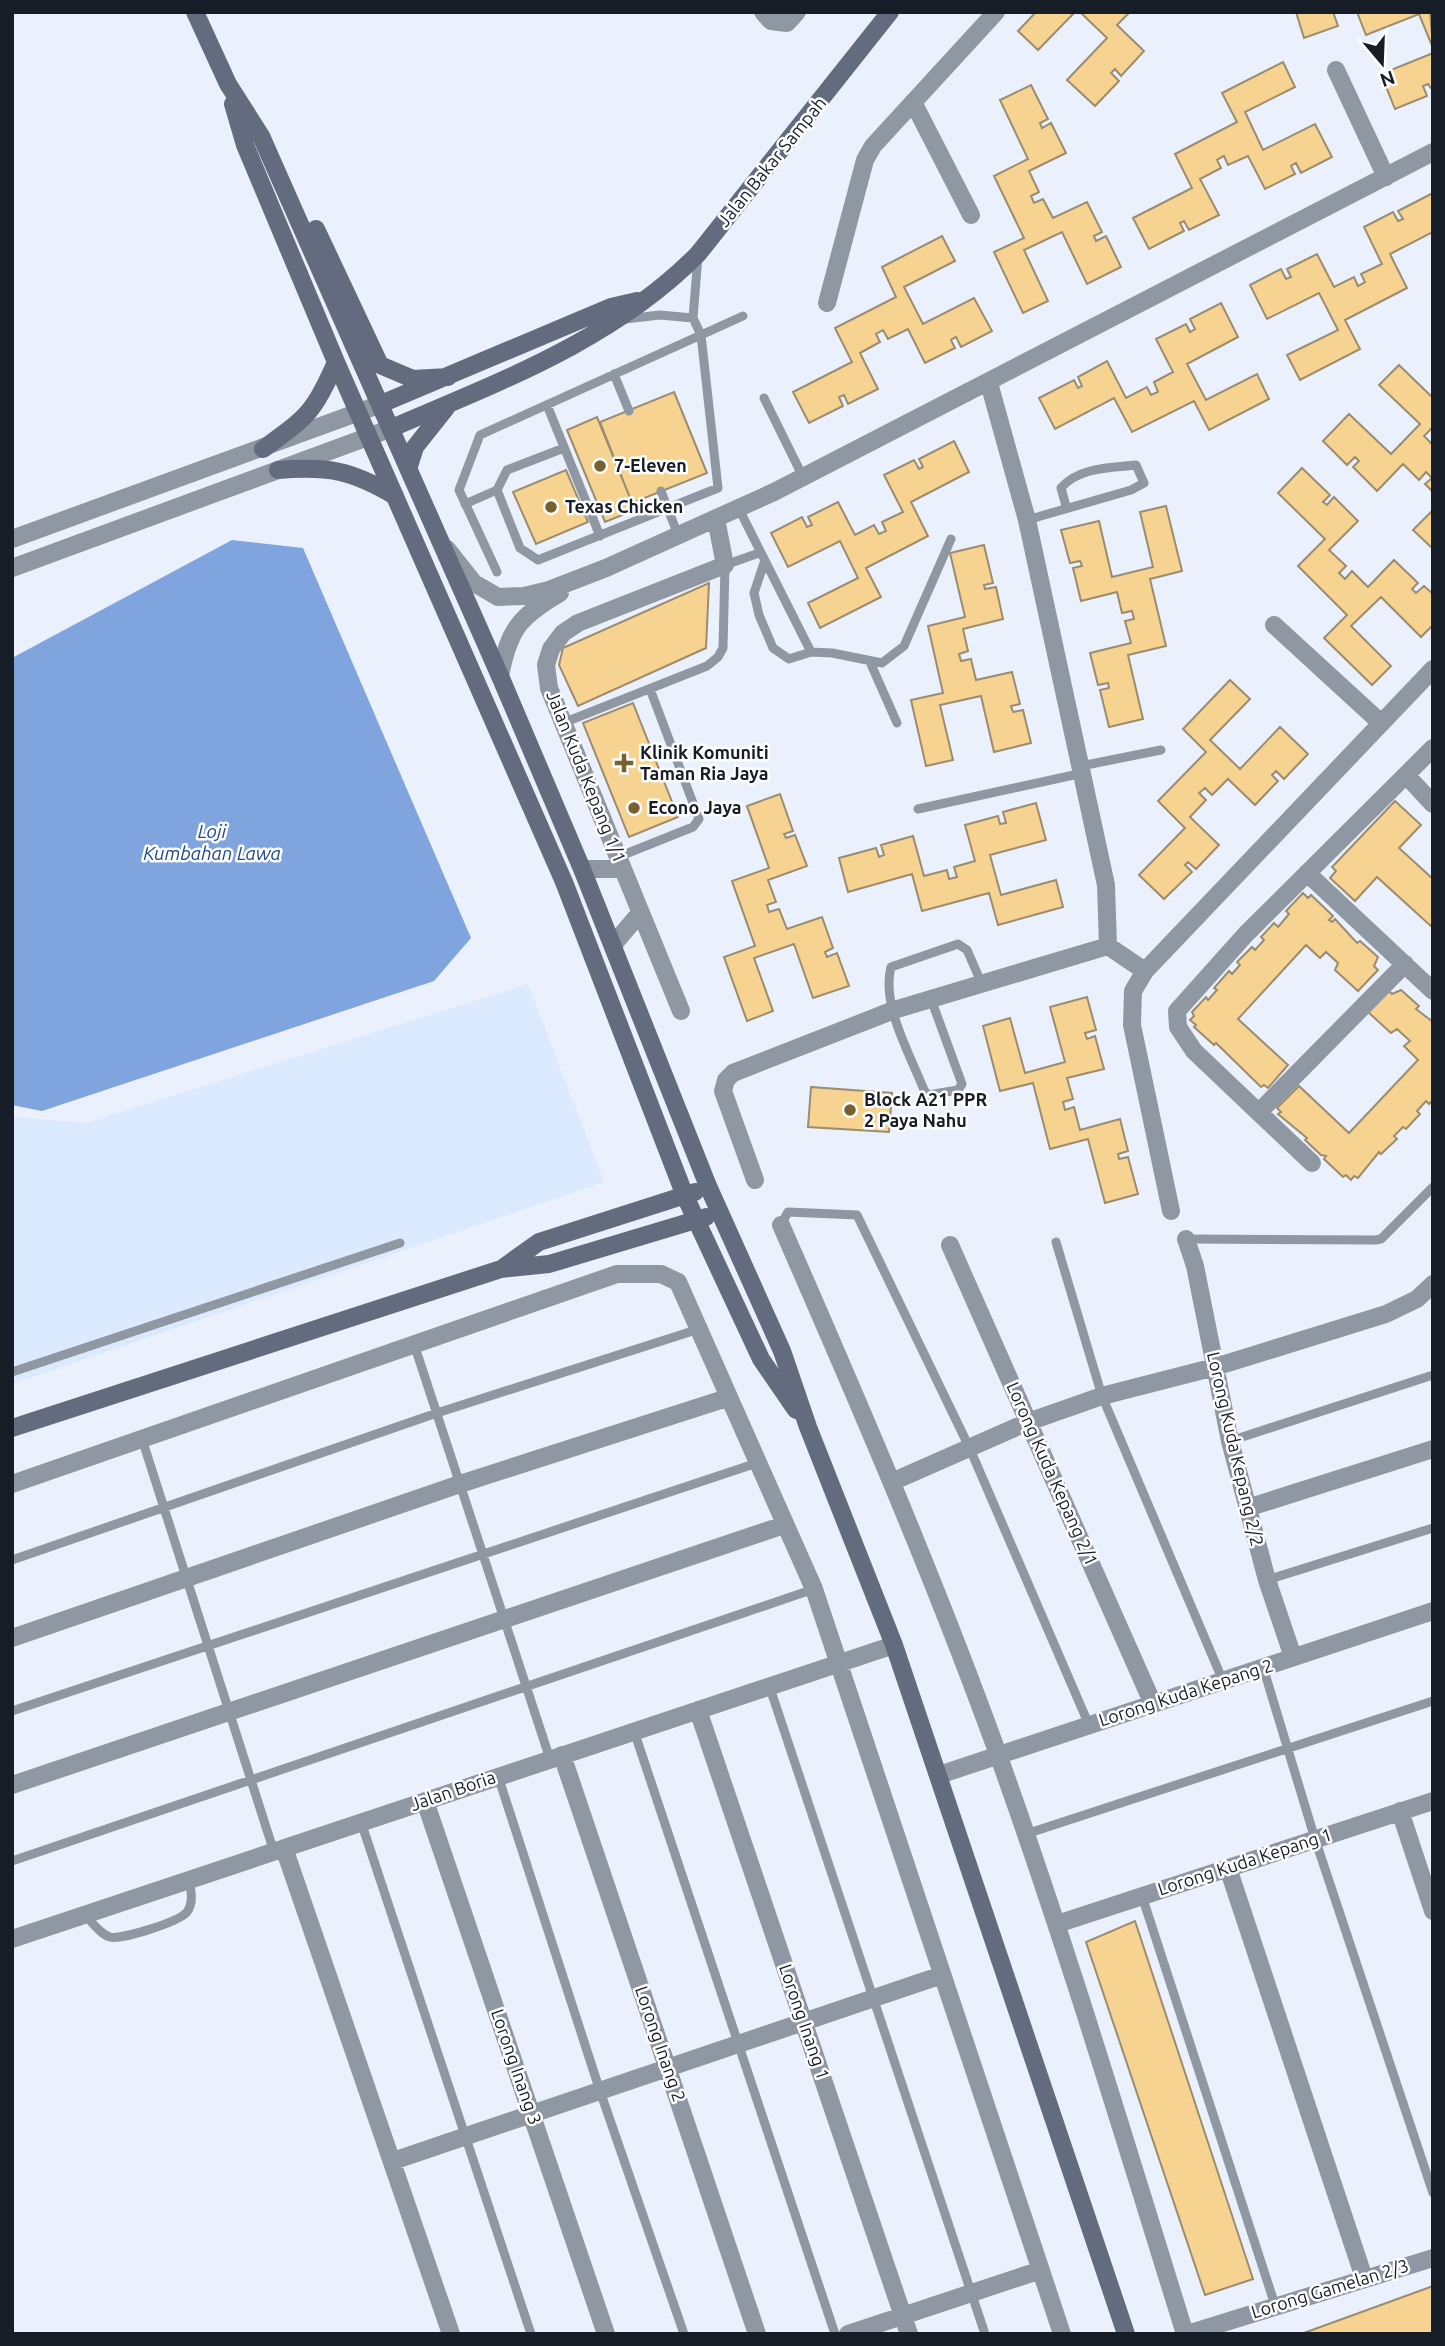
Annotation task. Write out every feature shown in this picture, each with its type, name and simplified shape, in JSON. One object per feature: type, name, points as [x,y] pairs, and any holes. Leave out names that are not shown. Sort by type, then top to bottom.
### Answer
[{"type":"main road","points":[[195,12],[228,84],[280,163],[312,223],[380,365],[414,379],[447,377]]},
{"type":"main road","name":"Jalan Bakar Sampah","points":[[392,428],[556,357],[617,321],[666,287],[698,254],[890,12]]},
{"type":"main road","points":[[228,84],[245,145],[358,413],[564,882],[685,1196],[761,1359],[808,1427]]},
{"type":"main road","points":[[261,136],[500,676],[582,869],[708,1186],[782,1351],[808,1427],[894,1645],[1126,2334]]},
{"type":"main road","name":"Jalan Bakar Sampah","points":[[381,404],[611,307],[644,300]]},
{"type":"main road","points":[[263,449],[307,416],[320,401],[336,362]]},
{"type":"main road","points":[[409,466],[415,447],[451,403]]},
{"type":"main road","points":[[278,470],[318,467],[345,471],[395,496]]},
{"type":"main road","points":[[501,1269],[540,1242],[685,1196],[708,1186]]},
{"type":"main road","points":[[12,1428],[501,1269],[549,1264],[719,1212]]},
{"type":"street","points":[[763,12],[771,21],[792,18]]},
{"type":"street","points":[[828,303],[865,160],[886,129],[996,12]]},
{"type":"street","points":[[1336,70],[1386,177]]},
{"type":"street","points":[[913,102],[971,215]]},
{"type":"street","points":[[441,541],[474,583],[498,597],[524,596],[549,590],[606,568],[803,477],[1433,152]]},
{"type":"street","points":[[989,383],[1027,520],[1082,770],[1106,885],[1108,946]]},
{"type":"street","points":[[12,539],[381,404]]},
{"type":"street","points":[[12,568],[392,428]]},
{"type":"street","points":[[716,519],[725,565]]},
{"type":"street","name":"Jalan Kuda Kepang 1/1","points":[[681,1012],[546,676],[551,649],[564,633],[578,623],[725,565]]},
{"type":"street","points":[[500,676],[505,652],[517,623],[530,611],[606,568]]},
{"type":"street","points":[[1274,625],[1381,723]]},
{"type":"street","points":[[1171,1211],[1132,1025],[1133,991],[1145,971],[1433,669]]},
{"type":"street","points":[[1312,1163],[1188,1045],[1178,1027],[1177,1011],[1246,934],[1433,748]]},
{"type":"street","points":[[1406,775],[1433,804]]},
{"type":"street","points":[[582,869],[620,863]]},
{"type":"street","points":[[1307,873],[1433,991]]},
{"type":"street","points":[[612,945],[640,913]]},
{"type":"street","points":[[755,1180],[723,1091],[726,1080],[733,1073],[894,1010],[1108,946],[1145,971]]},
{"type":"street","points":[[1259,1112],[1405,964]]},
{"type":"street","points":[[781,1225],[894,1481],[999,1755],[1057,1924],[1186,2334]]},
{"type":"street","name":"Lorong Kuda Kepang 2/2","points":[[1186,1239],[1195,1266],[1230,1441],[1247,1508],[1267,1580],[1293,1657]]},
{"type":"street","name":"Lorong Kuda Kepang 2/1","points":[[950,1245],[1153,1704]]},
{"type":"street","points":[[12,1484],[629,1272],[661,1274],[678,1282],[727,1398],[814,1589],[1062,2334]]},
{"type":"street","points":[[894,1481],[1028,1422],[1102,1396],[1216,1367],[1386,1314],[1417,1299],[1433,1284]]},
{"type":"street","points":[[12,1638],[460,1484],[727,1398]]},
{"type":"street","points":[[1247,1508],[1433,1449]]},
{"type":"street","points":[[12,1785],[785,1525]]},
{"type":"street","name":"Lorong Kuda Kepang 2","points":[[939,1775],[1433,1611]]},
{"type":"street","name":"Jalan Boria","points":[[12,1940],[839,1661],[894,1645]]},
{"type":"street","name":"Lorong Inang 1","points":[[698,1710],[909,2334]]},
{"type":"street","name":"Lorong Inang 2","points":[[556,1757],[668,2068],[757,2334]]},
{"type":"street","name":"Lorong Inang 3","points":[[425,1801],[606,2334]]},
{"type":"street","name":"Lorong Kuda Kepang 1","points":[[1057,1924],[1433,1801]]},
{"type":"street","points":[[1400,1811],[1433,1911]]},
{"type":"street","points":[[279,1850],[393,2161],[451,2334]]},
{"type":"street","points":[[1228,1868],[1364,2278]]},
{"type":"street","points":[[393,2161],[942,1975]]},
{"type":"street","name":"Lorong Gamelan 2/3","points":[[1186,2334],[1433,2258]]},
{"type":"street","points":[[848,2334],[1041,2270]]},
{"type":"lane","points":[[497,490],[520,548],[538,560],[718,488],[701,335],[693,318],[698,254]]},
{"type":"lane","points":[[617,321],[644,316],[693,318]]},
{"type":"lane","points":[[497,572],[459,490],[480,435],[743,316]]},
{"type":"lane","points":[[614,374],[629,411]]},
{"type":"lane","points":[[764,398],[803,477]]},
{"type":"lane","points":[[547,405],[600,536]]},
{"type":"lane","points":[[465,504],[497,490],[508,470],[564,448]]},
{"type":"lane","points":[[1027,520],[1066,506],[1131,490],[1144,483],[1136,465],[1097,469],[1071,477],[1061,488],[1066,506]]},
{"type":"lane","points":[[661,492],[678,537]]},
{"type":"lane","points":[[738,509],[811,652]]},
{"type":"lane","points":[[764,563],[754,593],[773,648],[789,659],[811,652],[850,654],[870,662],[881,663],[904,646],[951,539]]},
{"type":"lane","points":[[563,723],[707,666],[718,657],[723,648],[725,565],[759,553]]},
{"type":"lane","points":[[870,662],[897,723]]},
{"type":"lane","points":[[620,863],[692,827],[699,819],[650,689]]},
{"type":"lane","points":[[918,809],[1161,750]]},
{"type":"lane","points":[[931,999],[962,1084],[958,1090],[928,1095],[894,1010],[887,981],[891,967],[958,944],[967,950],[981,982]]},
{"type":"lane","points":[[1186,1239],[1381,1239],[1433,1187]]},
{"type":"lane","points":[[781,1225],[788,1212],[856,1215],[970,1449],[1089,1725]]},
{"type":"lane","points":[[1056,1242],[1102,1396],[1223,1681]]},
{"type":"lane","points":[[12,1372],[400,1243]]},
{"type":"lane","points":[[12,1560],[437,1413],[699,1329]]},
{"type":"lane","points":[[414,1344],[527,1687],[556,1757]]},
{"type":"lane","points":[[1230,1441],[1433,1376]]},
{"type":"lane","points":[[142,1439],[251,1780],[279,1850]]},
{"type":"lane","points":[[12,1711],[757,1463]]},
{"type":"lane","points":[[1267,1580],[1433,1528]]},
{"type":"lane","points":[[12,1861],[814,1589]]},
{"type":"lane","points":[[1263,1667],[1315,1839],[1433,2193]]},
{"type":"lane","points":[[769,1685],[985,2334]]},
{"type":"lane","points":[[1026,1834],[1433,1701]]},
{"type":"lane","points":[[634,1731],[835,2334]]},
{"type":"lane","points":[[498,1776],[600,2091],[684,2334]]},
{"type":"lane","points":[[361,1822],[531,2334]]},
{"type":"lane","points":[[85,1915],[105,1936],[117,1938],[170,1922],[186,1914],[192,1902],[189,1880]]},
{"type":"lane","points":[[1142,1896],[1275,2305]]},
{"type":"shaded area","points":[[528,984],[604,1182],[12,1384],[12,1117],[86,1123]]},
{"type":"water","name":"Loji Kumbahan Lawa","points":[[232,540],[303,548],[471,938],[434,981],[42,1111],[12,1105],[12,658]]},
{"type":"building","points":[[1036,12],[1075,12],[1038,50],[1018,31]]},
{"type":"building","points":[[1080,12],[1130,12],[1117,25],[1144,51],[1121,76],[1115,69],[1111,73],[1119,81],[1095,106],[1067,80],[1107,38]]},
{"type":"building","points":[[1296,12],[1333,12],[1338,26],[1304,38]]},
{"type":"building","points":[[1357,12],[1430,12],[1433,48],[1419,14],[1366,35]]},
{"type":"building","points":[[1433,53],[1433,91],[1428,84],[1423,86],[1427,96],[1395,109],[1381,74]]},
{"type":"building","points":[[1283,62],[1295,87],[1245,112],[1263,150],[1315,124],[1332,157],[1301,173],[1296,163],[1291,166],[1295,174],[1265,189],[1248,156],[1228,165],[1224,156],[1217,160],[1221,168],[1200,179],[1219,215],[1189,230],[1184,221],[1180,223],[1184,231],[1149,249],[1133,218],[1192,188],[1175,154],[1237,122],[1222,93]]},
{"type":"building","points":[[1031,85],[1048,119],[1040,123],[1042,128],[1051,123],[1066,153],[1029,171],[1039,192],[1031,196],[1034,203],[1043,199],[1053,218],[1087,202],[1102,232],[1094,236],[1096,241],[1106,236],[1121,267],[1087,284],[1062,232],[1024,250],[1048,301],[1023,313],[994,252],[1024,238],[994,176],[1028,159],[1000,100]]},
{"type":"building","points":[[1433,193],[1433,232],[1390,254],[1407,288],[1345,320],[1360,349],[1300,380],[1287,355],[1338,330],[1319,293],[1267,319],[1250,285],[1281,269],[1286,279],[1291,277],[1287,269],[1317,254],[1334,287],[1354,277],[1358,286],[1365,282],[1361,274],[1382,264],[1364,227],[1393,212],[1398,221],[1403,219],[1398,211]]},
{"type":"building","points":[[942,236],[955,261],[904,287],[923,324],[974,298],[992,331],[961,347],[956,337],[951,340],[955,348],[925,363],[908,329],[888,339],[883,330],[876,334],[880,342],[860,353],[878,389],[848,404],[844,395],[839,397],[843,406],[809,423],[793,392],[852,362],[835,328],[896,297],[882,267]]},
{"type":"building","points":[[1221,303],[1238,337],[1187,364],[1206,400],[1257,374],[1269,399],[1209,430],[1194,401],[1132,432],[1114,398],[1055,429],[1039,398],[1074,380],[1078,388],[1082,386],[1078,377],[1107,361],[1126,398],[1147,387],[1151,395],[1158,392],[1154,382],[1173,372],[1156,339],[1186,324],[1190,332],[1195,329],[1190,319]]},
{"type":"building","points":[[1399,365],[1433,398],[1433,427],[1424,436],[1433,445],[1433,492],[1425,484],[1432,478],[1426,472],[1419,480],[1403,464],[1377,491],[1353,467],[1359,461],[1355,457],[1347,465],[1323,441],[1349,414],[1391,454],[1420,424],[1379,385]]},
{"type":"building","points":[[674,392],[707,473],[632,503],[600,422]]},
{"type":"building","name":"7-Eleven","points":[[597,417],[635,510],[605,522],[567,430]]},
{"type":"building","points":[[954,441],[969,472],[911,502],[928,536],[866,568],[881,597],[820,628],[808,603],[858,578],[840,541],[788,567],[771,533],[802,517],[807,527],[812,525],[808,517],[838,502],[855,535],[874,525],[879,534],[886,531],[882,522],[903,512],[884,475],[914,460],[919,469],[923,467],[919,459]]},
{"type":"building","points":[[1302,468],[1330,495],[1323,502],[1327,505],[1334,497],[1358,521],[1329,550],[1346,566],[1339,573],[1345,579],[1352,571],[1368,587],[1394,560],[1418,583],[1412,589],[1416,593],[1424,586],[1433,594],[1433,625],[1421,637],[1381,597],[1351,626],[1391,666],[1372,685],[1324,638],[1347,615],[1298,566],[1325,539],[1278,493]]},
{"type":"building","name":"Texas Chicken","points":[[566,470],[588,522],[536,544],[513,492]]},
{"type":"building","points":[[1166,506],[1182,571],[1150,579],[1166,646],[1128,655],[1143,719],[1109,727],[1100,690],[1109,688],[1108,683],[1098,685],[1090,653],[1131,643],[1125,621],[1134,619],[1132,611],[1122,613],[1117,592],[1081,601],[1073,568],[1082,566],[1080,561],[1070,563],[1061,530],[1099,521],[1112,577],[1153,567],[1140,512]]},
{"type":"building","points":[[1433,510],[1433,549],[1413,530]]},
{"type":"building","points":[[984,545],[993,583],[984,585],[985,589],[996,587],[1003,619],[963,629],[968,651],[959,654],[961,661],[971,659],[976,680],[1012,672],[1020,704],[1011,706],[1013,712],[1023,710],[1031,743],[994,752],[981,696],[940,705],[953,760],[926,766],[911,700],[943,693],[928,626],[965,617],[950,553]]},
{"type":"building","points":[[709,583],[706,648],[578,706],[559,665],[563,648]]},
{"type":"building","points":[[1230,680],[1250,699],[1210,740],[1240,769],[1280,727],[1308,754],[1284,779],[1276,771],[1272,775],[1278,781],[1255,805],[1228,779],[1212,795],[1205,788],[1199,793],[1206,800],[1190,817],[1219,845],[1196,869],[1188,862],[1185,865],[1192,872],[1164,899],[1139,875],[1185,828],[1158,801],[1206,752],[1183,729]]},
{"type":"building","points":[[633,703],[678,817],[629,837],[583,723]]},
{"type":"building","points":[[780,794],[793,831],[784,834],[786,838],[795,835],[807,866],[768,880],[776,902],[767,905],[769,912],[779,909],[787,929],[822,917],[833,948],[825,952],[827,957],[837,953],[849,986],[813,998],[794,944],[754,958],[773,1011],[747,1021],[724,957],[755,946],[732,881],[769,868],[747,806]]},
{"type":"building","points":[[1395,801],[1421,825],[1399,848],[1433,879],[1433,928],[1377,877],[1355,901],[1330,878],[1336,871],[1332,867]]},
{"type":"building","points":[[1036,803],[1046,840],[990,855],[1001,895],[1056,880],[1063,907],[998,925],[989,893],[922,911],[912,874],[848,892],[839,858],[876,848],[879,857],[884,855],[881,845],[913,836],[924,876],[947,870],[949,879],[957,877],[954,867],[975,861],[965,825],[998,816],[1000,824],[1006,823],[1003,812]]},
{"type":"building","points":[[1303,893],[1308,898],[1311,895],[1333,916],[1329,920],[1332,922],[1335,919],[1357,943],[1360,941],[1378,957],[1374,966],[1378,970],[1358,991],[1335,970],[1338,963],[1326,952],[1320,958],[1306,945],[1238,1019],[1288,1065],[1268,1088],[1264,1085],[1261,1087],[1216,1043],[1214,1045],[1194,1027],[1196,1025],[1190,1020],[1194,1016],[1192,1012],[1206,997],[1208,1000],[1217,990],[1214,988],[1229,971],[1232,974],[1240,965],[1237,962],[1252,947],[1255,950],[1264,940],[1261,937],[1274,923],[1278,927],[1289,914],[1286,911]]},
{"type":"building","points":[[1388,990],[1392,994],[1401,990],[1419,1006],[1416,1009],[1433,1022],[1433,1100],[1429,1104],[1426,1101],[1417,1111],[1420,1114],[1406,1129],[1403,1127],[1394,1136],[1397,1139],[1381,1154],[1379,1152],[1358,1178],[1354,1176],[1351,1180],[1346,1175],[1343,1177],[1324,1159],[1326,1156],[1321,1155],[1305,1140],[1307,1138],[1278,1114],[1281,1112],[1277,1108],[1299,1086],[1349,1133],[1418,1060],[1404,1046],[1410,1041],[1397,1029],[1391,1033],[1368,1012]]},
{"type":"building","points":[[1087,997],[1096,1030],[1085,1033],[1087,1039],[1095,1036],[1104,1069],[1067,1078],[1073,1099],[1063,1102],[1065,1110],[1074,1107],[1080,1130],[1120,1119],[1128,1151],[1118,1154],[1119,1159],[1128,1157],[1138,1194],[1105,1203],[1088,1139],[1050,1149],[1033,1083],[1000,1091],[983,1026],[1010,1018],[1025,1073],[1065,1062],[1050,1007]]},
{"type":"building","name":"Block A21 PPR 2 Paya Nahu","points":[[811,1087],[892,1093],[889,1132],[808,1127]]},
{"type":"building","points":[[1135,1921],[1253,2279],[1205,2295],[1086,1942]]},
{"type":"building","points":[[1433,2286],[1433,2334],[1301,2334]]},
{"type":"place","name":"7-Eleven","points":[[600,466]]},
{"type":"place","name":"Texas Chicken","points":[[551,507]]},
{"type":"place","name":"Klinik Komuniti Taman Ria Jaya","points":[[624,763]]},
{"type":"place","name":"Econo Jaya","points":[[634,808]]},
{"type":"place","name":"Block A21 PPR 2 Paya Nahu","points":[[850,1110]]}]
